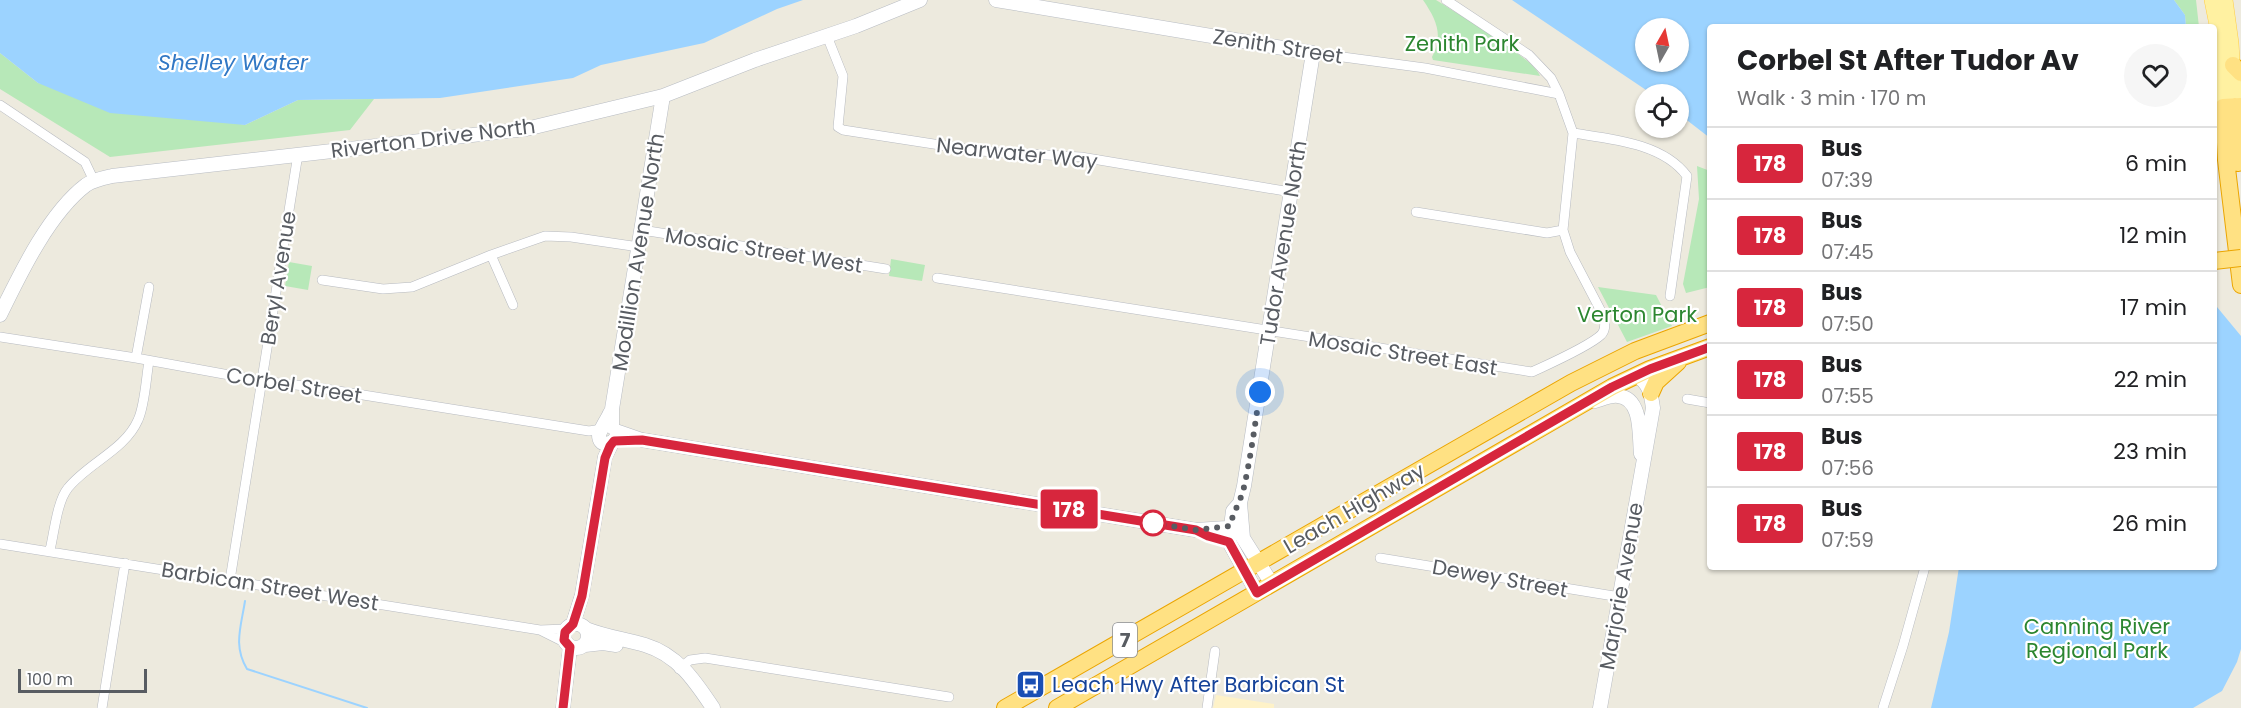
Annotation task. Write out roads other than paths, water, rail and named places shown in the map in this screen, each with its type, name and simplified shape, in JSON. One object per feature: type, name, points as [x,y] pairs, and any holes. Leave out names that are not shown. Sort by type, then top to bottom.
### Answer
[{"type":"highway","points":[[2233,102],[2241,212]]},
{"type":"highway","points":[[2233,102],[2226,160],[2241,285]]},
{"type":"highway","points":[[2217,251],[2241,248]]},
{"type":"highway","points":[[2217,261],[2241,258]]},
{"type":"highway","name":"Leach Highway","points":[[1005,708],[1599,368],[1635,351],[1707,325]]},
{"type":"highway","name":"Leach Highway","points":[[1057,708],[1587,402],[1636,375],[1707,348]]},
{"type":"highway","points":[[1651,393],[1656,382],[1688,354]]},
{"type":"highway","points":[[1599,368],[1624,367],[1636,375]]},
{"type":"main road","points":[[2212,0],[2217,24]]},
{"type":"main road","points":[[2225,0],[2237,69],[2233,102]]},
{"type":"main road","points":[[2217,25],[2233,102]]},
{"type":"street","name":"Riverton Drive North","points":[[0,315],[60,208],[94,181],[112,176],[526,129],[663,96],[920,0]]},
{"type":"street","name":"Zenith Street","points":[[996,0],[1425,68],[1559,94]]},
{"type":"street","points":[[1416,212],[1547,233],[1563,230],[1573,133],[1551,78],[1529,56],[1446,0]]},
{"type":"street","name":"Nearwater Way","points":[[827,36],[843,76],[838,127],[843,130],[979,151],[1081,157],[1291,192]]},
{"type":"street","name":"Tudor Avenue North","points":[[1257,593],[1251,567],[1236,534],[1313,52]]},
{"type":"street","name":"Modillion Avenue North","points":[[577,627],[605,458],[606,435],[663,96]]},
{"type":"street","points":[[0,105],[85,162],[94,181]]},
{"type":"street","points":[[1573,133],[1640,146],[1669,158],[1680,166],[1687,177],[1670,296]]},
{"type":"street","name":"Beryl Avenue","points":[[230,580],[298,154]]},
{"type":"street","name":"Mosaic Street West","points":[[642,230],[886,269]]},
{"type":"street","name":"Mosaic Street East","points":[[938,278],[1532,372],[1602,334],[1605,325],[1604,316],[1570,252],[1563,230]]},
{"type":"street","points":[[322,280],[382,289],[412,287],[491,255],[545,237],[571,237],[639,247]]},
{"type":"street","points":[[491,255],[513,305]]},
{"type":"street","points":[[136,358],[149,288]]},
{"type":"street","name":"Corbel Street","points":[[0,337],[1196,530],[1236,534]]},
{"type":"street","points":[[50,550],[61,502],[68,487],[124,440],[139,418],[149,361]]},
{"type":"street","points":[[1636,375],[1645,381],[1651,393]]},
{"type":"street","name":"Marjorie Avenue","points":[[1600,708],[1642,465],[1650,431],[1653,408],[1651,393]]},
{"type":"street","name":"Marjorie Avenue","points":[[1587,402],[1618,396],[1632,403],[1638,420],[1642,465]]},
{"type":"street","points":[[1686,399],[1707,402]]},
{"type":"street","name":"Barbican Street West","points":[[0,544],[50,550],[540,630],[577,627]]},
{"type":"street","name":"Dewey Street","points":[[1380,558],[1620,597]]},
{"type":"street","points":[[102,708],[125,563]]},
{"type":"street","name":"Tudor Avenue North","points":[[1251,567],[1272,584]]},
{"type":"street","points":[[1883,708],[1924,570]]},
{"type":"street","points":[[575,646],[589,639],[577,627]]},
{"type":"street","points":[[577,627],[564,636],[575,646],[603,643],[636,649],[679,668],[703,708]]},
{"type":"street","points":[[577,627],[602,636],[646,645],[660,651],[679,668],[713,708]]},
{"type":"street","name":"Barbican Street West","points":[[540,630],[575,646]]},
{"type":"street","points":[[563,708],[575,646]]},
{"type":"street","points":[[1207,708],[1215,651]]},
{"type":"street","points":[[679,668],[690,660],[705,658],[949,698]]},
{"type":"water","name":"Shelley Water","points":[[0,0],[803,0],[777,9],[704,43],[601,65],[573,78],[440,98],[298,100],[245,125],[110,113],[38,83],[0,53]]},
{"type":"water","points":[[1512,0],[2174,0],[2185,15],[2186,24],[1707,24],[1707,136],[1689,122],[1689,84],[1637,84]]},
{"type":"water","name":"Canning River Regional Park","points":[[2217,307],[2241,336],[2241,649],[2222,691],[2193,708],[1931,708],[1949,632],[1959,570],[2217,570]]},
{"type":"waterway","points":[[245,601],[239,644],[247,669],[367,708]]},
{"type":"place","name":"Leach Hwy After Barbican St","points":[[1031,684]]},
{"type":"park label","name":"Zenith Park","points":[[1462,43]]},
{"type":"park label","name":"Verton Park","points":[[1637,314]]}]
